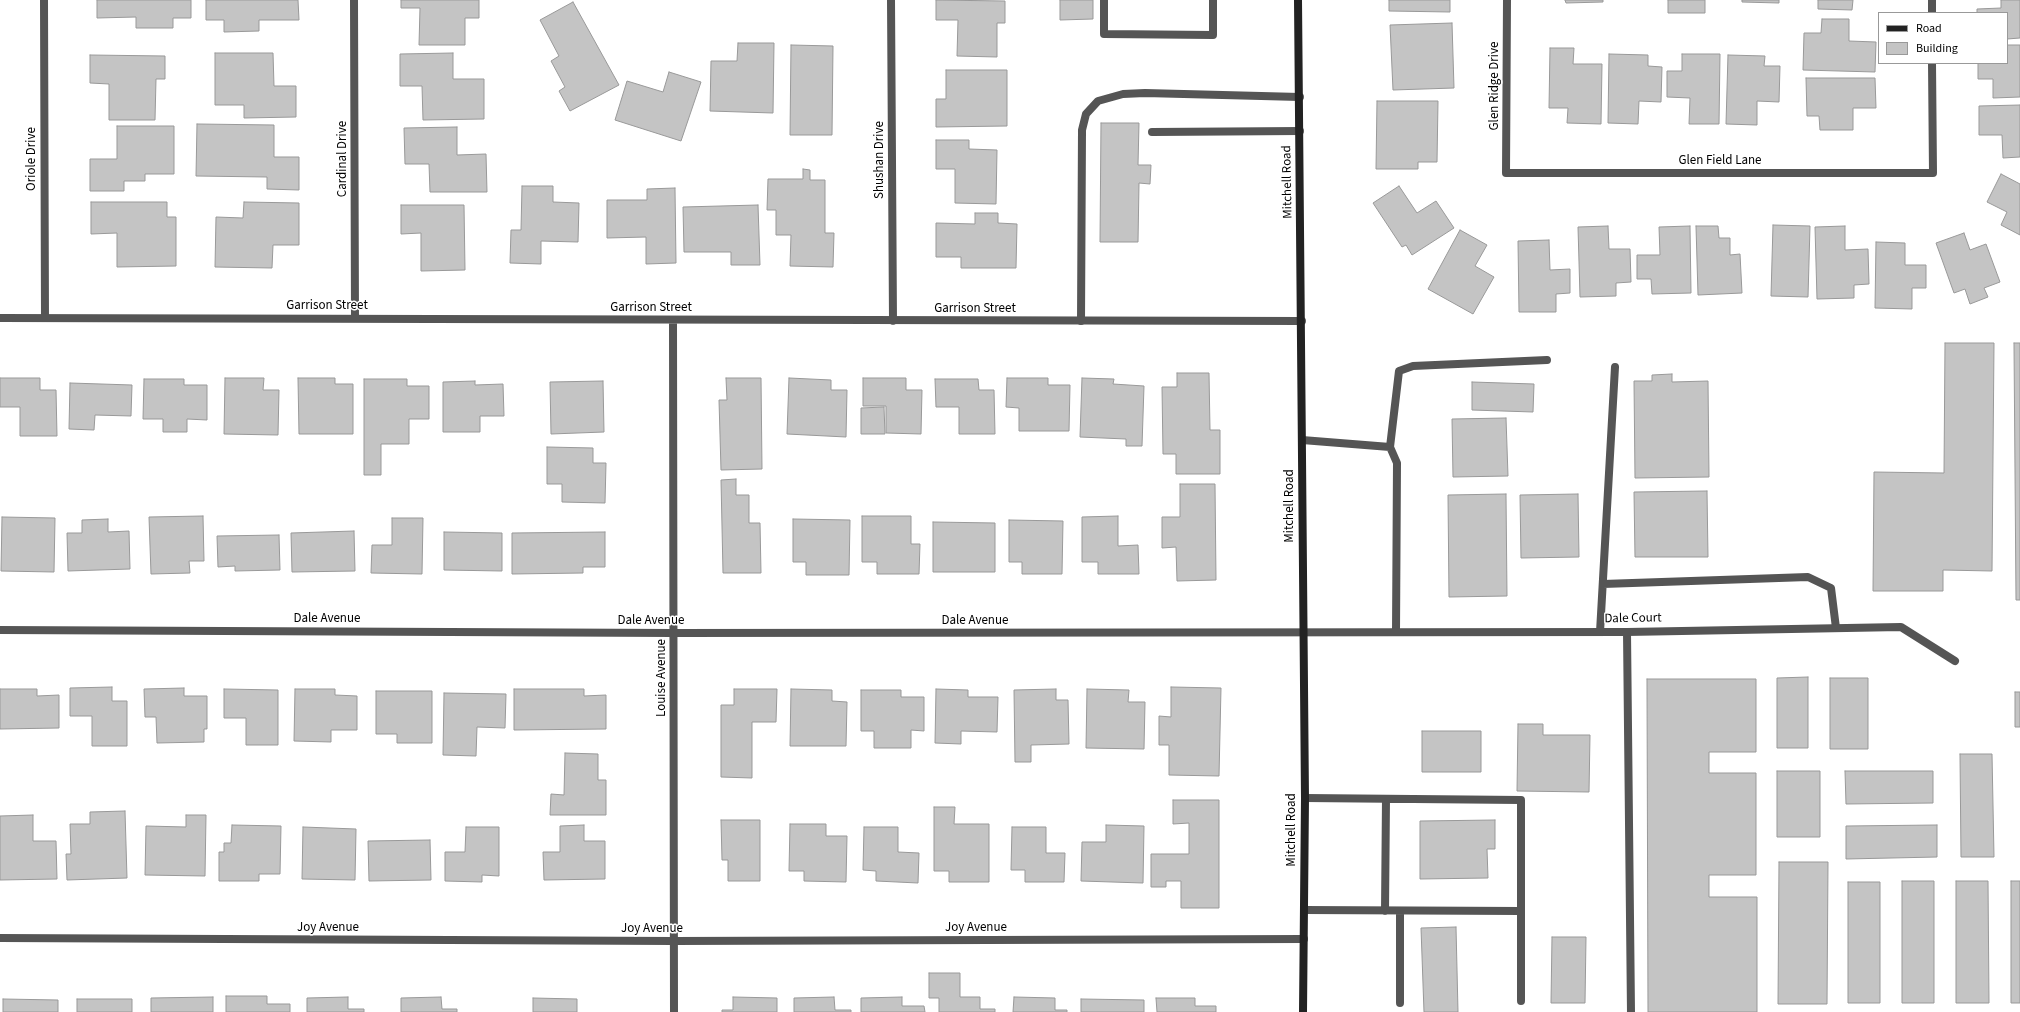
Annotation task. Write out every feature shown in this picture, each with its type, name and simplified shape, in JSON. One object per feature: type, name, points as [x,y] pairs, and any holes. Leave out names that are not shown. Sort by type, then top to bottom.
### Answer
[{"type":"main road","name":"Mitchell Road","points":[[1298,0],[1302,322],[1302,632],[1305,798],[1303,1012]]},
{"type":"street","name":"Oriole Drive","points":[[44,0],[45,318]]},
{"type":"street","name":"Cardinal Drive","points":[[354,0],[355,318]]},
{"type":"street","name":"Shushan Drive","points":[[891,0],[893,321]]},
{"type":"street","points":[[1104,0],[1104,34],[1213,36],[1212,0]]},
{"type":"street","name":"Glen Ridge Drive","points":[[1506,173],[1507,0]]},
{"type":"street","points":[[1932,0],[1932,12]]},
{"type":"street","name":"Glen Field Lane","points":[[1506,173],[1933,173],[1932,64]]},
{"type":"street","points":[[1081,321],[1082,130],[1086,114],[1098,102],[1123,94],[1145,93],[1300,97]]},
{"type":"street","points":[[1152,132],[1300,131]]},
{"type":"street","name":"Garrison Street","points":[[0,318],[1302,322]]},
{"type":"street","name":"Louise Avenue","points":[[673,320],[674,1012]]},
{"type":"street","points":[[1396,632],[1397,463],[1390,447],[1399,371],[1414,366],[1547,360]]},
{"type":"street","points":[[1600,632],[1615,367]]},
{"type":"street","points":[[1302,440],[1390,447]]},
{"type":"street","points":[[1603,584],[1808,577],[1831,588],[1836,628]]},
{"type":"street","name":"Dale Court","points":[[1302,632],[1627,632],[1901,627],[1955,660]]},
{"type":"street","name":"Dale Avenue","points":[[0,630],[674,633],[1302,632]]},
{"type":"street","points":[[1627,632],[1631,1012]]},
{"type":"street","points":[[1305,798],[1520,800],[1521,1001]]},
{"type":"street","points":[[1385,911],[1386,799]]},
{"type":"street","points":[[1304,910],[1521,911]]},
{"type":"street","points":[[1400,911],[1400,1004]]},
{"type":"street","name":"Joy Avenue","points":[[0,938],[674,941],[1304,939]]},
{"type":"building","points":[[97,0],[191,0],[191,18],[173,18],[173,28],[136,28],[136,17],[97,18]]},
{"type":"building","points":[[206,0],[298,0],[299,20],[259,20],[259,31],[224,32],[224,20],[206,20]]},
{"type":"building","points":[[401,0],[479,0],[479,18],[465,18],[465,45],[419,45],[420,8],[401,8]]},
{"type":"building","points":[[936,0],[1005,1],[1005,23],[997,23],[997,57],[957,56],[958,20],[936,20]]},
{"type":"building","points":[[1060,0],[1093,0],[1093,19],[1060,20]]},
{"type":"building","points":[[1389,0],[1450,0],[1450,12],[1389,11]]},
{"type":"building","points":[[1565,0],[1603,0],[1603,2],[1566,3]]},
{"type":"building","points":[[1668,0],[1705,0],[1705,13],[1668,13]]},
{"type":"building","points":[[1742,0],[1779,0],[1779,3],[1742,2]]},
{"type":"building","points":[[1818,0],[1853,0],[1852,10],[1818,9]]},
{"type":"building","points":[[2001,0],[2020,0],[2020,38],[2008,39],[2008,12],[1977,12],[1977,9],[2001,8]]},
{"type":"building","points":[[573,2],[619,85],[570,111],[559,91],[565,87],[551,61],[559,56],[540,20]]},
{"type":"building","points":[[1822,19],[1849,19],[1849,41],[1876,42],[1875,72],[1803,70],[1804,33],[1821,33]]},
{"type":"building","points":[[1452,23],[1454,88],[1393,90],[1390,25]]},
{"type":"building","points":[[738,43],[774,43],[773,113],[710,111],[711,61],[737,61]]},
{"type":"building","points":[[791,45],[833,46],[832,135],[790,135]]},
{"type":"building","points":[[2008,45],[2020,45],[2020,97],[1993,98],[1993,79],[1978,79],[1978,64],[2008,64]]},
{"type":"building","points":[[1550,48],[1574,48],[1573,64],[1602,64],[1601,124],[1567,123],[1568,108],[1549,108]]},
{"type":"building","points":[[215,53],[273,53],[274,86],[296,86],[296,117],[244,118],[244,105],[215,105]]},
{"type":"building","points":[[453,53],[453,79],[484,79],[484,119],[423,120],[422,86],[400,86],[400,54]]},
{"type":"building","points":[[1609,54],[1648,55],[1648,66],[1662,67],[1661,102],[1639,101],[1638,124],[1608,123]]},
{"type":"building","points":[[1682,54],[1720,54],[1719,124],[1689,124],[1690,98],[1667,97],[1667,71],[1682,71]]},
{"type":"building","points":[[90,55],[165,56],[165,79],[156,79],[155,120],[109,120],[109,84],[90,83]]},
{"type":"building","points":[[1728,55],[1765,56],[1764,66],[1780,66],[1779,102],[1757,101],[1757,125],[1726,124]]},
{"type":"building","points":[[946,70],[1007,70],[1007,126],[936,127],[936,99],[946,99]]},
{"type":"building","points":[[669,72],[701,82],[681,141],[615,120],[627,81],[663,92]]},
{"type":"building","points":[[1806,78],[1875,78],[1876,108],[1853,108],[1853,130],[1820,130],[1819,116],[1807,116]]},
{"type":"building","points":[[1377,101],[1438,101],[1437,162],[1418,162],[1418,169],[1376,169]]},
{"type":"building","points":[[2020,105],[2020,157],[2003,158],[2002,135],[1979,135],[1979,106]]},
{"type":"building","points":[[1101,123],[1139,123],[1138,165],[1151,165],[1150,184],[1139,183],[1138,242],[1100,242]]},
{"type":"building","points":[[197,124],[274,125],[274,157],[299,157],[299,190],[267,189],[267,177],[196,176]]},
{"type":"building","points":[[117,126],[174,126],[174,174],[145,174],[145,181],[124,181],[124,191],[90,191],[90,159],[117,159]]},
{"type":"building","points":[[457,127],[457,155],[486,154],[487,192],[430,192],[429,164],[405,164],[404,128]]},
{"type":"building","points":[[936,140],[969,140],[969,149],[997,150],[996,204],[955,203],[955,169],[936,169]]},
{"type":"building","points":[[803,169],[810,170],[810,180],[825,180],[825,233],[834,233],[833,267],[790,266],[791,235],[776,235],[776,210],[767,210],[768,179],[803,179]]},
{"type":"building","points":[[2001,174],[2020,184],[2020,235],[2001,225],[2007,212],[1987,202]]},
{"type":"building","points":[[522,186],[553,186],[553,202],[579,203],[578,242],[541,241],[541,264],[510,263],[511,230],[521,230]]},
{"type":"building","points":[[1399,186],[1417,213],[1436,201],[1454,228],[1412,255],[1406,245],[1402,247],[1373,203]]},
{"type":"building","points":[[675,188],[676,263],[646,264],[646,237],[607,238],[607,200],[647,200],[647,189]]},
{"type":"building","points":[[91,202],[167,202],[167,217],[176,217],[176,266],[117,267],[117,233],[91,234]]},
{"type":"building","points":[[244,202],[299,203],[299,245],[273,245],[272,268],[215,267],[216,217],[243,218]]},
{"type":"building","points":[[401,205],[464,205],[465,270],[421,271],[421,233],[401,234]]},
{"type":"building","points":[[758,205],[760,265],[731,265],[731,252],[684,252],[683,207]]},
{"type":"building","points":[[975,213],[998,213],[998,223],[1017,224],[1016,268],[961,268],[961,257],[936,257],[936,223],[975,224]]},
{"type":"building","points":[[1773,225],[1810,226],[1808,297],[1771,296]]},
{"type":"building","points":[[1608,226],[1609,249],[1630,249],[1631,282],[1616,283],[1616,296],[1580,297],[1578,227]]},
{"type":"building","points":[[1690,226],[1691,293],[1652,294],[1651,279],[1637,279],[1637,255],[1660,255],[1659,227]]},
{"type":"building","points":[[1696,226],[1718,226],[1719,238],[1730,238],[1730,255],[1740,254],[1742,293],[1698,295]]},
{"type":"building","points":[[1845,226],[1845,250],[1868,249],[1869,284],[1854,285],[1854,298],[1817,299],[1815,227]]},
{"type":"building","points":[[1460,230],[1487,245],[1475,266],[1494,277],[1473,314],[1428,289]]},
{"type":"building","points":[[1964,233],[1970,250],[1986,244],[2000,282],[1984,288],[1988,297],[1970,304],[1965,289],[1954,293],[1936,243]]},
{"type":"building","points":[[1549,240],[1550,270],[1570,269],[1570,293],[1556,294],[1556,312],[1519,312],[1518,241]]},
{"type":"building","points":[[1876,242],[1905,243],[1905,265],[1926,265],[1926,288],[1912,288],[1912,309],[1875,308]]},
{"type":"building","points":[[1945,343],[1994,343],[1992,571],[1943,570],[1943,591],[1873,591],[1874,472],[1944,473]]},
{"type":"building","points":[[2014,343],[2020,343],[2020,600],[2016,600]]},
{"type":"building","points":[[1177,373],[1209,373],[1210,430],[1220,430],[1220,474],[1176,474],[1176,454],[1163,454],[1162,387],[1177,387]]},
{"type":"building","points":[[1672,374],[1672,382],[1708,381],[1709,477],[1635,478],[1634,381],[1652,381],[1652,375]]},
{"type":"building","points":[[0,378],[40,378],[40,390],[56,390],[57,436],[20,436],[20,407],[0,407]]},
{"type":"building","points":[[225,378],[264,378],[263,390],[279,390],[278,435],[224,434]]},
{"type":"building","points":[[298,378],[335,378],[335,384],[353,384],[353,434],[299,434]]},
{"type":"building","points":[[726,378],[761,378],[762,469],[721,470],[719,400],[727,400]]},
{"type":"building","points":[[789,378],[831,380],[831,390],[847,390],[846,437],[787,434]]},
{"type":"building","points":[[863,378],[906,378],[906,390],[922,390],[921,434],[886,433],[886,406],[863,406]]},
{"type":"building","points":[[1007,378],[1048,378],[1048,385],[1070,385],[1069,431],[1019,431],[1019,408],[1006,407]]},
{"type":"building","points":[[1082,378],[1114,379],[1113,384],[1144,386],[1142,446],[1126,446],[1126,439],[1080,437]]},
{"type":"building","points":[[144,379],[184,379],[184,385],[207,385],[207,420],[187,419],[187,432],[163,432],[163,419],[143,419]]},
{"type":"building","points":[[364,379],[407,379],[407,386],[429,386],[429,419],[409,419],[409,444],[381,444],[381,475],[364,475]]},
{"type":"building","points":[[935,379],[978,379],[979,390],[994,390],[995,434],[959,434],[959,407],[936,407]]},
{"type":"building","points":[[475,381],[475,385],[503,384],[504,416],[480,416],[480,432],[443,432],[443,382]]},
{"type":"building","points":[[603,381],[604,432],[551,434],[550,382]]},
{"type":"building","points":[[1472,382],[1534,384],[1533,412],[1472,410]]},
{"type":"building","points":[[70,383],[132,385],[131,416],[95,415],[94,430],[69,429]]},
{"type":"building","points":[[884,407],[885,434],[861,434],[861,408]]},
{"type":"building","points":[[1506,418],[1508,476],[1453,477],[1452,419]]},
{"type":"building","points":[[547,447],[593,448],[593,463],[606,463],[605,503],[562,502],[562,484],[547,484]]},
{"type":"building","points":[[736,479],[736,495],[749,495],[749,523],[760,523],[761,573],[723,573],[721,480]]},
{"type":"building","points":[[1180,484],[1215,484],[1216,580],[1177,581],[1176,547],[1162,548],[1162,517],[1180,517]]},
{"type":"building","points":[[1707,491],[1708,557],[1635,557],[1634,492]]},
{"type":"building","points":[[1506,494],[1507,596],[1449,597],[1448,495]]},
{"type":"building","points":[[1578,494],[1579,557],[1521,558],[1520,495]]},
{"type":"building","points":[[203,516],[204,561],[189,561],[190,573],[151,574],[149,517]]},
{"type":"building","points":[[862,516],[911,516],[911,544],[920,544],[919,574],[877,574],[877,562],[862,562]]},
{"type":"building","points":[[1118,516],[1118,546],[1138,545],[1139,574],[1098,574],[1098,562],[1082,562],[1082,517]]},
{"type":"building","points":[[2,517],[55,518],[54,572],[1,571]]},
{"type":"building","points":[[392,518],[423,518],[422,574],[371,573],[372,545],[392,545]]},
{"type":"building","points":[[108,519],[108,532],[129,531],[130,569],[68,571],[67,533],[82,533],[82,520]]},
{"type":"building","points":[[793,519],[850,520],[849,575],[806,575],[806,562],[793,562]]},
{"type":"building","points":[[1009,520],[1063,521],[1062,574],[1022,574],[1022,562],[1009,562]]},
{"type":"building","points":[[933,522],[995,523],[995,572],[933,572]]},
{"type":"building","points":[[354,531],[355,571],[292,572],[291,533]]},
{"type":"building","points":[[444,532],[502,533],[502,571],[444,570]]},
{"type":"building","points":[[605,532],[605,567],[583,567],[583,573],[512,574],[512,533]]},
{"type":"building","points":[[279,535],[280,570],[235,571],[235,566],[218,567],[217,536]]},
{"type":"building","points":[[1808,677],[1808,748],[1777,748],[1777,678]]},
{"type":"building","points":[[1830,678],[1868,678],[1868,749],[1830,749]]},
{"type":"building","points":[[1647,679],[1756,679],[1756,752],[1709,752],[1709,773],[1756,773],[1756,875],[1709,875],[1709,897],[1757,897],[1757,1012],[1648,1012]]},
{"type":"building","points":[[112,687],[112,701],[127,701],[127,746],[92,746],[92,716],[70,716],[70,688]]},
{"type":"building","points":[[1171,687],[1221,688],[1219,776],[1169,775],[1169,745],[1159,745],[1159,716],[1171,717]]},
{"type":"building","points":[[184,688],[184,696],[207,696],[207,729],[204,729],[204,742],[157,743],[156,717],[145,717],[144,689]]},
{"type":"building","points":[[0,689],[37,689],[37,696],[59,695],[59,728],[0,729]]},
{"type":"building","points":[[224,689],[278,690],[278,745],[246,745],[246,718],[224,718]]},
{"type":"building","points":[[295,689],[335,689],[335,695],[357,696],[357,730],[331,730],[331,742],[294,741]]},
{"type":"building","points":[[514,689],[584,689],[584,696],[606,695],[606,729],[514,730]]},
{"type":"building","points":[[734,689],[777,689],[776,722],[752,722],[752,778],[721,777],[721,705],[734,705]]},
{"type":"building","points":[[791,689],[832,690],[832,701],[847,702],[846,746],[790,746]]},
{"type":"building","points":[[936,689],[968,690],[968,697],[998,697],[997,732],[961,731],[961,744],[935,743]]},
{"type":"building","points":[[1056,689],[1056,700],[1068,700],[1069,744],[1031,745],[1031,762],[1015,762],[1014,690]]},
{"type":"building","points":[[1087,689],[1129,690],[1128,702],[1145,702],[1144,749],[1086,748]]},
{"type":"building","points":[[861,690],[901,690],[901,697],[924,697],[924,731],[911,730],[911,748],[874,748],[874,731],[861,731]]},
{"type":"building","points":[[376,691],[432,691],[432,743],[397,743],[397,734],[376,734]]},
{"type":"building","points":[[2015,692],[2020,692],[2020,727],[2015,727]]},
{"type":"building","points":[[444,693],[506,694],[505,728],[477,727],[476,756],[443,755]]},
{"type":"building","points":[[1518,724],[1543,724],[1543,735],[1590,735],[1589,792],[1517,791]]},
{"type":"building","points":[[1422,731],[1481,731],[1481,772],[1422,772]]},
{"type":"building","points":[[565,753],[598,754],[598,780],[606,780],[606,815],[550,815],[551,794],[564,795]]},
{"type":"building","points":[[1960,754],[1992,754],[1994,857],[1961,857]]},
{"type":"building","points":[[1777,771],[1820,771],[1820,837],[1777,837]]},
{"type":"building","points":[[1845,771],[1933,771],[1933,803],[1846,804]]},
{"type":"building","points":[[1173,800],[1219,800],[1219,908],[1181,908],[1181,881],[1166,881],[1166,887],[1151,887],[1151,854],[1189,854],[1189,823],[1173,824]]},
{"type":"building","points":[[934,807],[955,807],[954,824],[989,824],[989,882],[949,882],[949,871],[934,871]]},
{"type":"building","points":[[125,811],[127,878],[67,880],[66,854],[71,854],[70,824],[90,824],[90,812]]},
{"type":"building","points":[[33,815],[33,841],[56,841],[57,879],[0,880],[0,816]]},
{"type":"building","points":[[186,815],[206,815],[205,876],[145,875],[146,826],[186,827]]},
{"type":"building","points":[[721,820],[760,820],[760,881],[728,881],[728,860],[722,860]]},
{"type":"building","points":[[1495,820],[1495,849],[1487,849],[1488,878],[1420,879],[1420,821]]},
{"type":"building","points":[[790,824],[826,824],[826,836],[847,836],[846,882],[804,881],[804,871],[789,871]]},
{"type":"building","points":[[232,825],[281,826],[280,874],[259,874],[259,881],[219,881],[219,852],[224,852],[224,843],[231,843]]},
{"type":"building","points":[[584,825],[584,841],[605,841],[605,879],[544,880],[543,852],[560,852],[560,826]]},
{"type":"building","points":[[1106,825],[1144,826],[1143,883],[1081,881],[1082,842],[1106,842]]},
{"type":"building","points":[[1937,825],[1937,857],[1846,859],[1846,826]]},
{"type":"building","points":[[303,827],[356,829],[355,880],[302,879]]},
{"type":"building","points":[[466,827],[499,827],[499,876],[482,875],[482,882],[445,881],[445,852],[465,852]]},
{"type":"building","points":[[864,827],[898,827],[898,852],[919,853],[918,883],[876,881],[876,871],[863,870]]},
{"type":"building","points":[[1012,827],[1046,827],[1046,853],[1065,853],[1064,882],[1025,882],[1025,870],[1011,870]]},
{"type":"building","points":[[430,840],[431,880],[369,881],[368,841]]},
{"type":"building","points":[[1779,862],[1828,862],[1827,1004],[1778,1004]]},
{"type":"building","points":[[1902,881],[1934,881],[1934,1003],[1902,1003]]},
{"type":"building","points":[[1956,881],[1988,881],[1989,1003],[1956,1003]]},
{"type":"building","points":[[2011,881],[2020,881],[2020,1003],[2011,1003]]},
{"type":"building","points":[[1848,882],[1880,882],[1880,1003],[1848,1003]]},
{"type":"building","points":[[1456,927],[1458,1012],[1424,1012],[1421,928]]},
{"type":"building","points":[[1552,937],[1586,937],[1585,1003],[1551,1003]]},
{"type":"building","points":[[929,973],[960,973],[960,997],[980,997],[980,1009],[995,1009],[995,1012],[939,1012],[939,998],[929,998]]},
{"type":"building","points":[[226,996],[267,996],[267,1004],[290,1004],[290,1012],[226,1012]]},
{"type":"building","points":[[213,997],[213,1012],[151,1012],[151,998]]},
{"type":"building","points":[[348,997],[348,1009],[364,1009],[364,1012],[307,1012],[307,998]]},
{"type":"building","points":[[441,997],[442,1009],[457,1009],[457,1012],[401,1012],[401,998]]},
{"type":"building","points":[[733,997],[777,998],[777,1012],[722,1012],[722,1010],[733,1010]]},
{"type":"building","points":[[834,997],[835,1010],[851,1010],[851,1012],[794,1012],[794,998]]},
{"type":"building","points":[[902,997],[902,1006],[924,1006],[925,1012],[861,1012],[861,998]]},
{"type":"building","points":[[1014,997],[1055,998],[1055,1010],[1067,1010],[1067,1012],[1013,1012]]},
{"type":"building","points":[[533,998],[577,999],[577,1012],[533,1012]]},
{"type":"building","points":[[1156,998],[1195,998],[1195,1006],[1216,1006],[1216,1012],[1157,1012]]},
{"type":"building","points":[[3,999],[58,1000],[58,1012],[3,1012]]},
{"type":"building","points":[[77,999],[132,999],[132,1012],[77,1012]]},
{"type":"building","points":[[1081,999],[1144,1000],[1144,1012],[1081,1012]]}]
